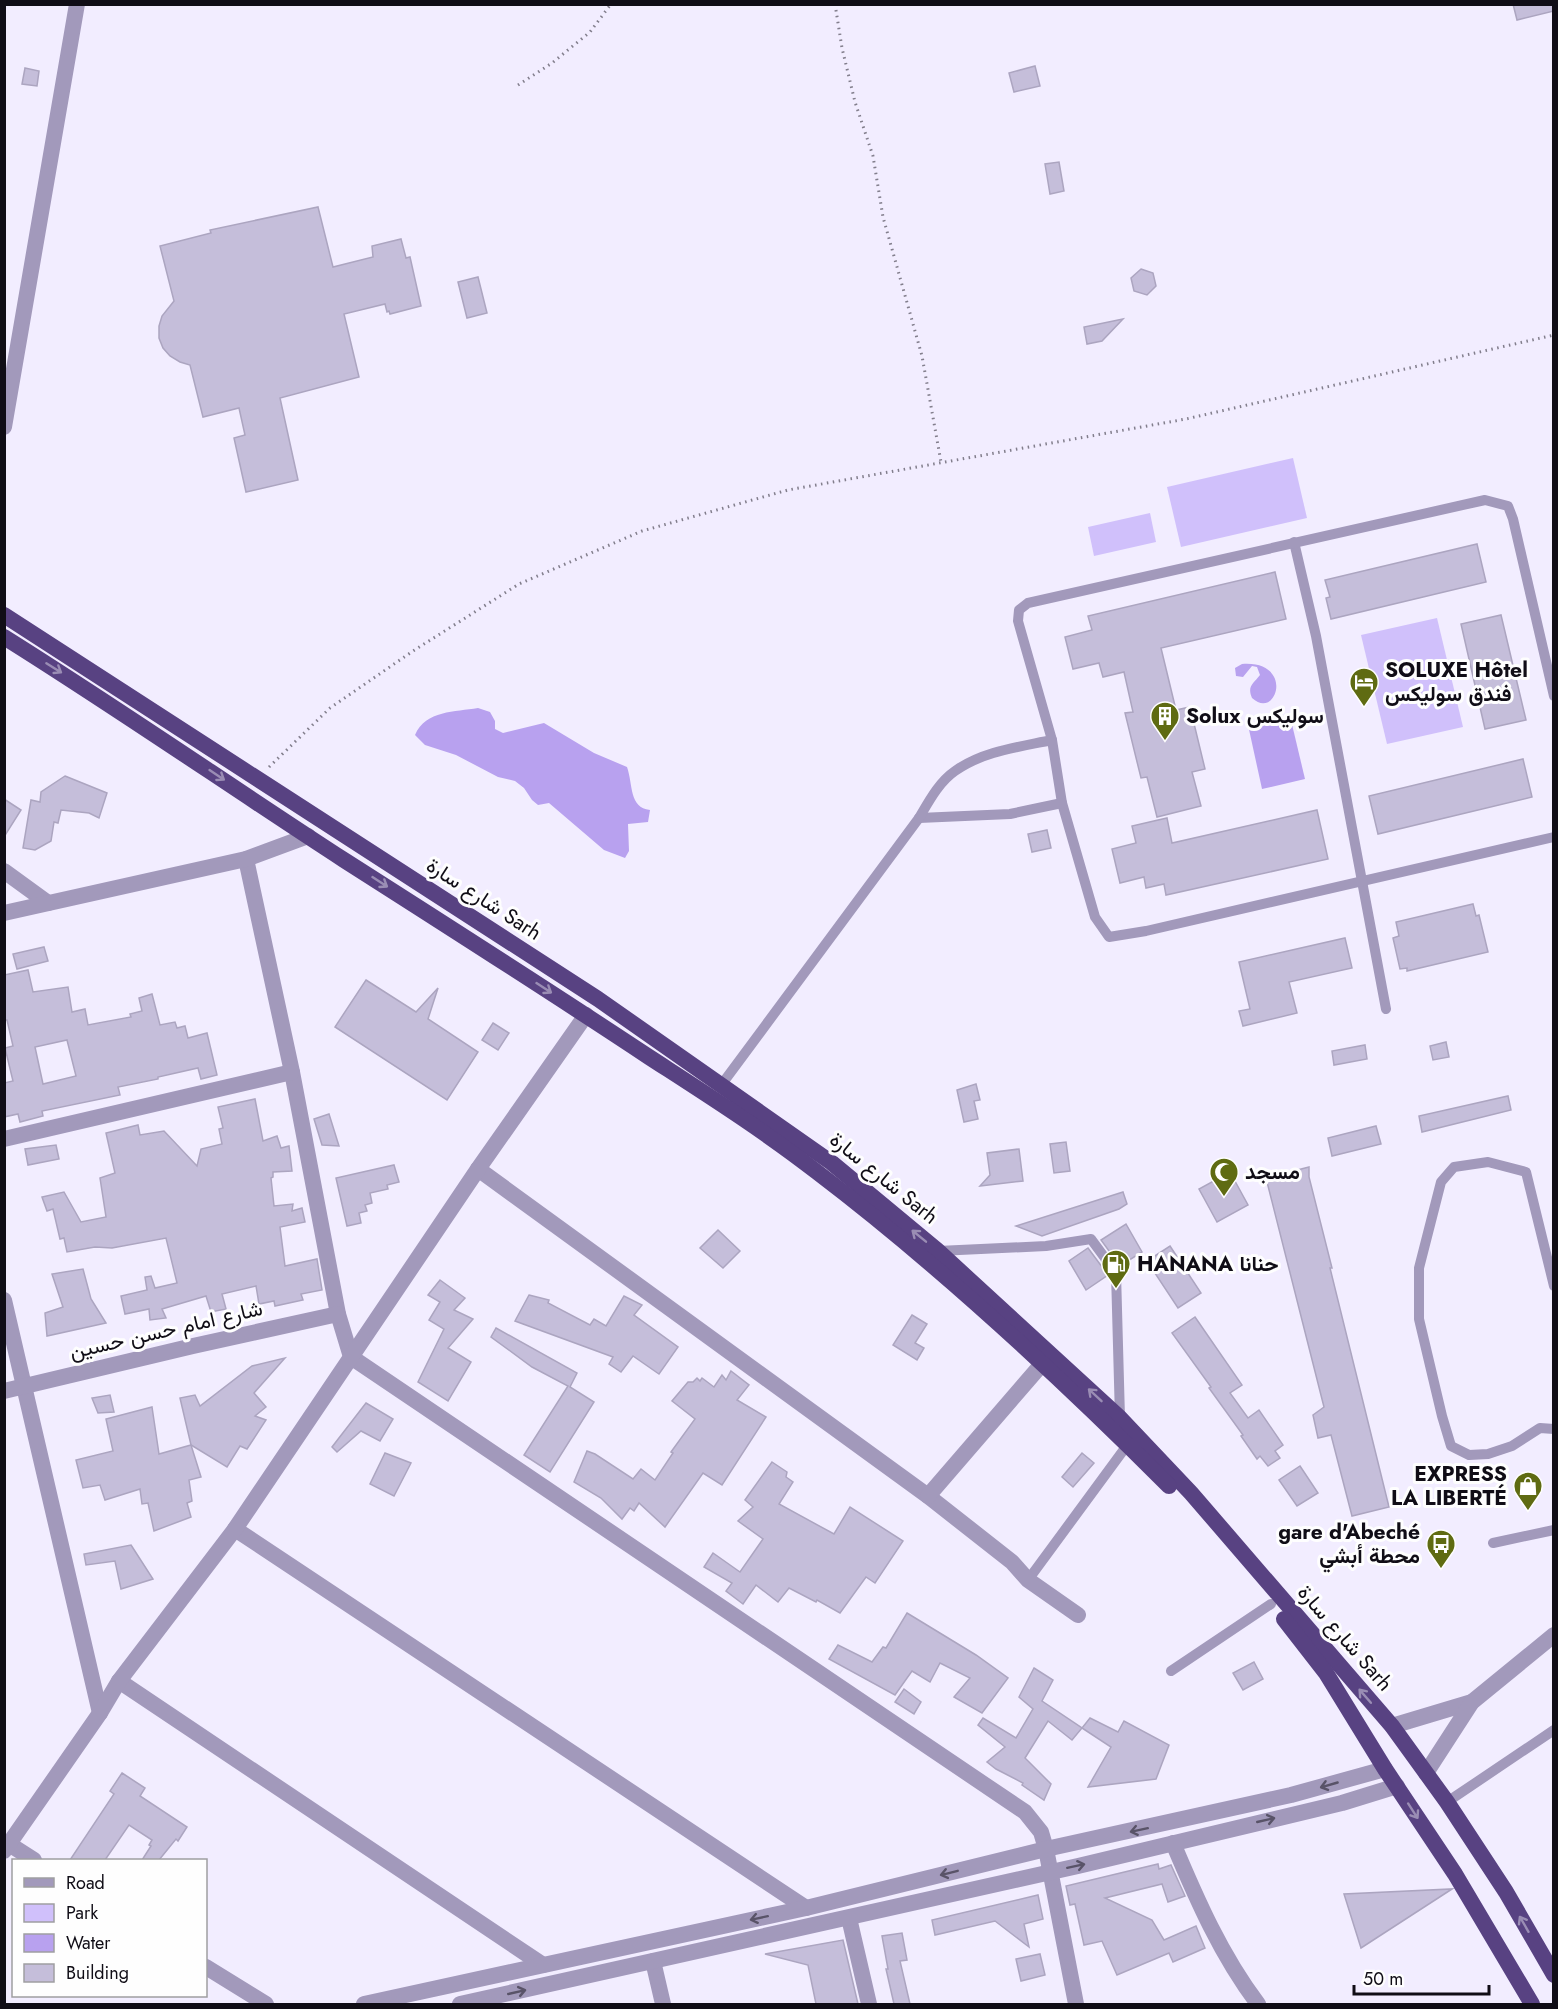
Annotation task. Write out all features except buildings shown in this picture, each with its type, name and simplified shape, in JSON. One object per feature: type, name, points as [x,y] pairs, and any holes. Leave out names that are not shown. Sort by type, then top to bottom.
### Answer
[{"type":"highway","name":"شارع سارة Sarh","points":[[4,615],[598,999],[832,1163],[938,1251],[1120,1418],[1191,1493],[1392,1726],[1447,1802],[1506,1892],[1554,1975]]},
{"type":"highway","name":"شارع سارة Sarh","points":[[4,637],[98,695],[308,836],[739,1116],[817,1171],[955,1284],[1128,1444],[1190,1507],[1296,1634],[1326,1673],[1385,1769],[1461,1884],[1532,2004]]},
{"type":"street","points":[[4,427],[77,4]]},
{"type":"street","points":[[4,913],[246,859],[308,836]]},
{"type":"street","points":[[246,859],[292,1072],[338,1314],[351,1357],[1025,1812],[1041,1832],[1046,1849],[1076,2004]]},
{"type":"street","points":[[4,872],[48,903]]},
{"type":"street","points":[[32,1859],[7,1848],[100,1713],[119,1681],[235,1529],[478,1169],[586,1015]]},
{"type":"street","points":[[4,1139],[292,1072]]},
{"type":"street","points":[[478,1169],[928,1496],[1012,1562],[1028,1580],[1078,1615]]},
{"type":"street","points":[[4,1300],[100,1713]]},
{"type":"street","name":"شارع امام حسن حسين","points":[[4,1391],[338,1314]]},
{"type":"street","points":[[928,1496],[1042,1364]]},
{"type":"street","points":[[235,1529],[806,1908]]},
{"type":"street","points":[[1426,1773],[1472,1702],[1554,1635]]},
{"type":"street","points":[[119,1681],[543,1965]]},
{"type":"street","points":[[1392,1726],[1472,1702]]},
{"type":"street","points":[[364,2004],[806,1908],[1046,1849],[1291,1796],[1385,1769]]},
{"type":"street","points":[[460,2004],[1173,1843],[1342,1803],[1397,1786]]},
{"type":"street","points":[[1173,1843],[1205,1919],[1230,1963],[1258,2004]]},
{"type":"street","points":[[849,1918],[869,2004]]},
{"type":"street","points":[[653,1961],[663,2004]]},
{"type":"street","points":[[207,1968],[266,2004]]},
{"type":"lane","points":[[1554,696],[1513,519],[1508,506],[1485,500],[1028,603],[1019,610],[1018,621],[1052,740],[1062,803],[1095,917],[1109,937],[1146,931],[1554,837]]},
{"type":"lane","points":[[1294,542],[1316,636],[1386,1009]]},
{"type":"lane","points":[[722,1084],[919,818],[936,790],[955,771],[993,752],[1052,740]]},
{"type":"lane","points":[[919,818],[1010,814],[1062,803]]},
{"type":"lane","points":[[1554,1286],[1526,1172],[1488,1162],[1454,1167],[1441,1182],[1419,1268],[1419,1319],[1451,1446],[1468,1455],[1488,1454],[1512,1446],[1540,1428],[1554,1429]]},
{"type":"lane","points":[[938,1251],[1046,1246],[1091,1239],[1116,1273],[1120,1418]]},
{"type":"lane","points":[[1028,1580],[1128,1444]]},
{"type":"lane","points":[[1493,1543],[1554,1530]]},
{"type":"lane","points":[[1172,1671],[1271,1604]]},
{"type":"lane","points":[[1447,1802],[1554,1730]]},
{"type":"path","points":[[518,85],[552,63],[590,32],[611,4]]},
{"type":"path","points":[[835,4],[842,48],[855,102],[873,156],[883,217],[922,356],[941,462]]},
{"type":"path","points":[[257,779],[330,708],[413,651],[519,584],[642,531],[788,490],[1186,419],[1554,335]]},
{"type":"green space","points":[[1293,458],[1307,518],[1181,547],[1167,487]]},
{"type":"green space","points":[[1150,513],[1156,542],[1094,556],[1088,527]]},
{"type":"green space","points":[[1437,618],[1463,727],[1387,744],[1361,635]]},
{"type":"water","points":[[1242,664],[1259,665],[1269,671],[1275,679],[1274,696],[1268,702],[1261,703],[1252,698],[1250,691],[1252,685],[1260,675],[1257,667],[1252,666],[1243,677],[1236,676],[1235,668]]},
{"type":"water","points":[[478,708],[490,712],[495,721],[495,729],[503,733],[544,723],[594,753],[627,767],[635,800],[638,805],[650,810],[648,822],[628,824],[629,851],[625,858],[604,850],[549,803],[538,805],[515,781],[498,777],[456,755],[425,745],[415,735],[426,721],[434,717]]},
{"type":"water","points":[[1290,716],[1305,779],[1262,789],[1248,725]]},
{"type":"place","name":"SOLUXE Hôtel فندق سوليكس","points":[[1364,708]]},
{"type":"place","name":"Solux سوليكس","points":[[1165,742]]},
{"type":"place","name":"مسجد","points":[[1224,1198]]},
{"type":"place","name":"HANANA حنانا","points":[[1116,1290]]},
{"type":"place","name":"EXPRESS LA LIBERTÉ","points":[[1528,1512]]},
{"type":"place","name":"gare d'Abeché محطة أبشي","points":[[1441,1570]]}]
